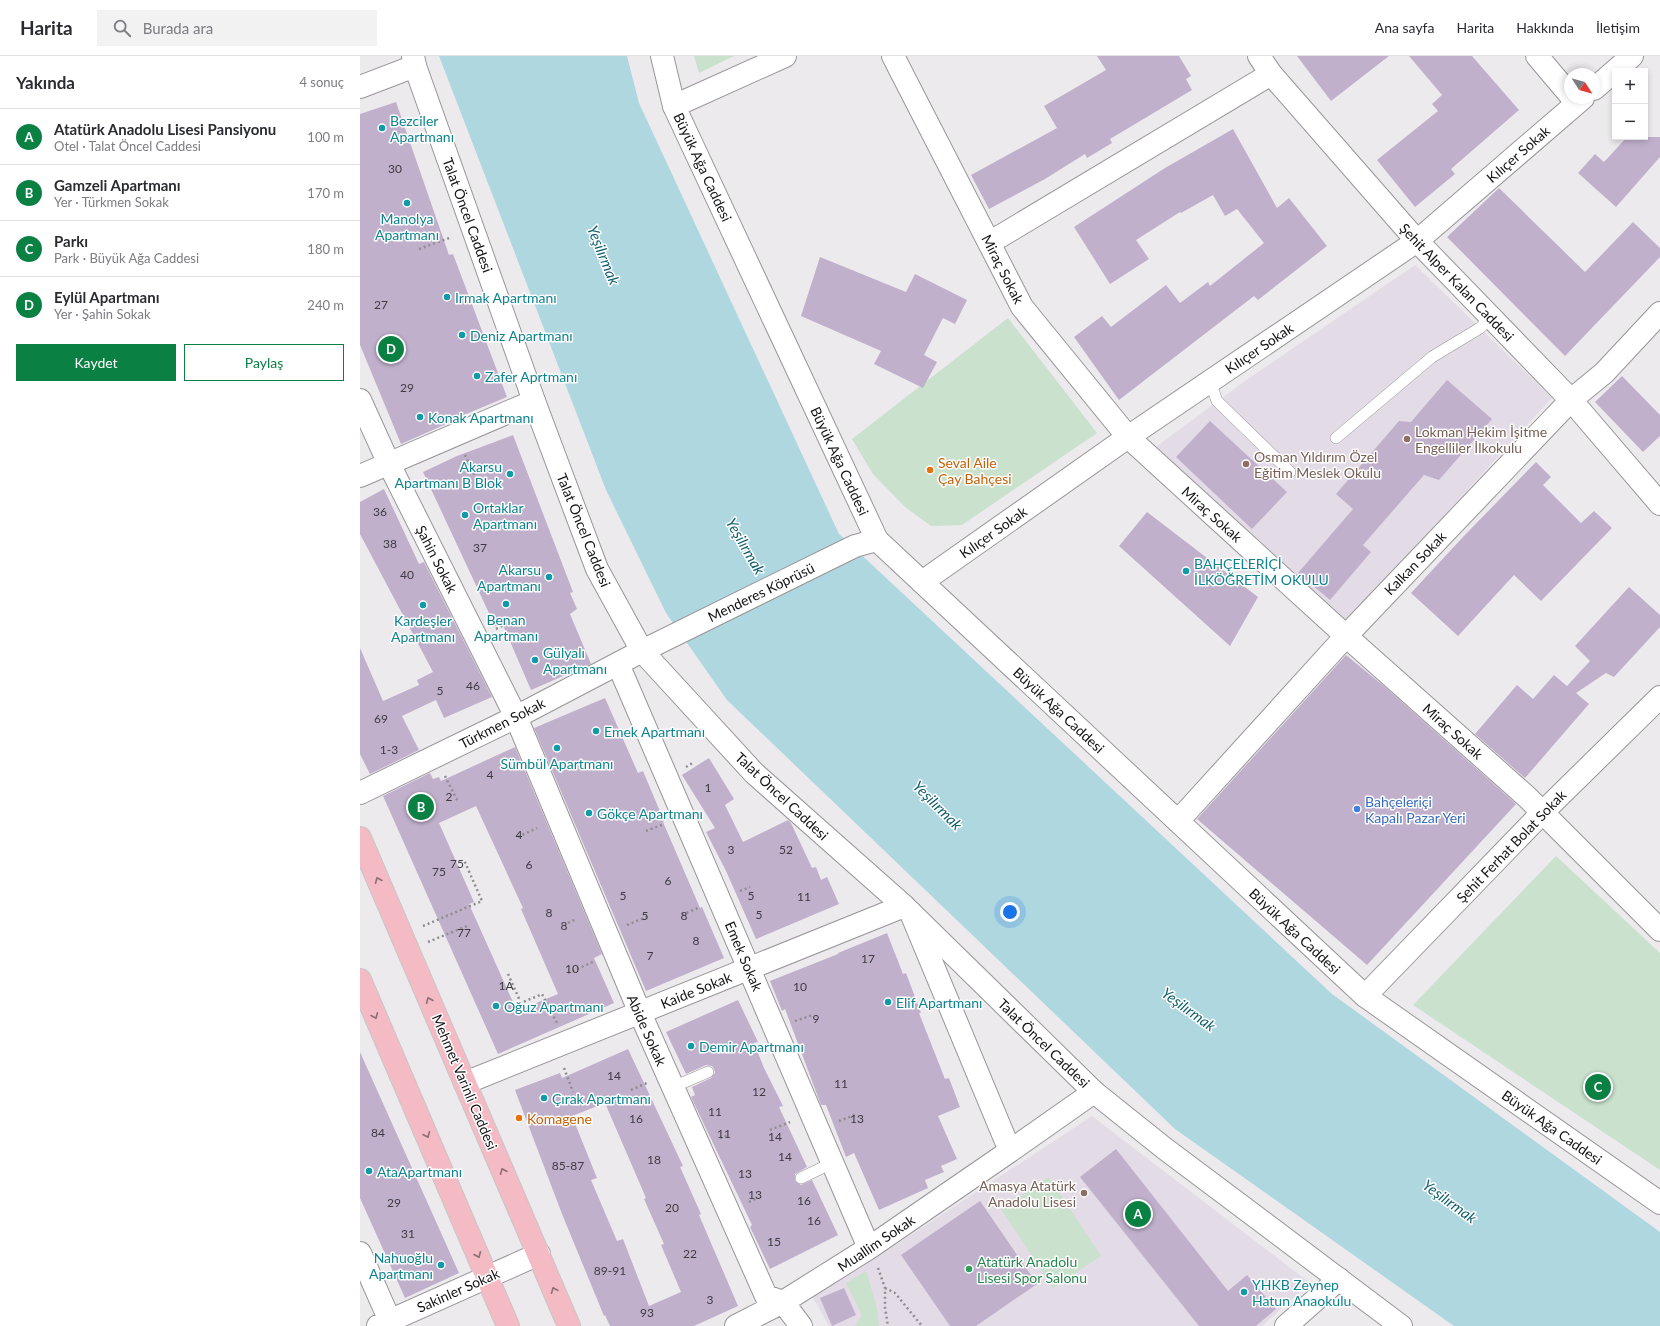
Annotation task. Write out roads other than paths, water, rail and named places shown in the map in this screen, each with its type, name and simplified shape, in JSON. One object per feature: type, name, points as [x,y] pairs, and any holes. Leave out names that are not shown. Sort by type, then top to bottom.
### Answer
[{"type":"main road","name":"Mehmet Varinli Caddesi","points":[[360,838],[569,1326]]},
{"type":"main road","points":[[360,980],[508,1326]]},
{"type":"street","name":"Büyük Ağa Caddesi","points":[[662,56],[674,106],[877,540],[1364,996],[1660,1203]]},
{"type":"street","points":[[674,106],[785,56]]},
{"type":"street","name":"Miraç Sokak","points":[[893,56],[1022,307],[1128,437],[1346,636],[1543,812],[1660,930]]},
{"type":"street","name":"Şehit Alper Kalan Caddesi","points":[[1259,56],[1271,74],[1417,241],[1571,400],[1660,504]]},
{"type":"street","points":[[1537,56],[1564,86]]},
{"type":"street","points":[[1600,84],[1632,56]]},
{"type":"street","points":[[360,87],[414,61]]},
{"type":"street","name":"Talat Öncel Caddesi","points":[[414,61],[534,401],[597,569],[642,651],[754,773],[908,910],[1094,1092],[1164,1148],[1401,1326]]},
{"type":"street","points":[[989,243],[1271,74]]},
{"type":"street","name":"Kılıçer Sokak","points":[[922,582],[1128,437],[1417,241],[1570,104]]},
{"type":"street","name":"Kalkan Sokak","points":[[1178,821],[1346,636],[1571,400],[1604,373],[1660,313]]},
{"type":"street","name":"Şahin Sokak","points":[[360,400],[389,464],[516,717]]},
{"type":"street","points":[[360,476],[534,401]]},
{"type":"street","name":"Menderes Köprüsü","points":[[642,651],[855,546],[877,540]]},
{"type":"street","name":"Türkmen Sokak","points":[[360,793],[516,717],[642,651]]},
{"type":"street","name":"Emek Sokak","points":[[618,664],[869,1248]]},
{"type":"street","name":"Şehit Ferhat Bolat Sokak","points":[[1364,996],[1543,812],[1660,697]]},
{"type":"street","name":"Abide Sokak","points":[[516,717],[640,1013],[766,1296],[783,1302],[801,1326]]},
{"type":"street","points":[[908,910],[1010,1150]]},
{"type":"street","name":"Kaide Sokak","points":[[465,1083],[749,969],[908,910]]},
{"type":"street","name":"Muallim Sokak","points":[[736,1326],[783,1302],[869,1248],[1094,1092]]},
{"type":"street","points":[[360,1253],[384,1323]]},
{"type":"street","name":"Sakinler Sokak","points":[[384,1323],[539,1254]]},
{"type":"street","points":[[1286,1326],[1339,1279]]},
{"type":"lane","points":[[1336,438],[1432,357],[1480,328],[1491,317]]},
{"type":"lane","points":[[1210,381],[1217,401],[1290,472]]},
{"type":"lane","points":[[673,1088],[708,1072]]},
{"type":"lane","points":[[801,1178],[832,1163]]},
{"type":"water","name":"Yeşilırmak","points":[[439,56],[627,56],[639,103],[839,534],[1332,994],[1660,1232],[1660,1326],[1454,1326],[1175,1129],[727,700],[666,613],[606,490]]},
{"type":"place","name":"Bezciler Apartmanı","points":[[382,128]]},
{"type":"place","name":"Manolya Apartmanı","points":[[407,203]]},
{"type":"place","name":"Irmak Apartmanı","points":[[447,297]]},
{"type":"place","name":"Deniz Apartmanı","points":[[462,335]]},
{"type":"place","name":"Eylül Apartmanı","points":[[391,349]]},
{"type":"place","name":"Zafer Aprtmanı","points":[[477,376]]},
{"type":"place","name":"Konak Apartmanı","points":[[420,417]]},
{"type":"place","name":"Lokman Hekim İşitme Engelliler İlkokulu","points":[[1407,439]]},
{"type":"place","name":"Osman Yıldırım Özel Eğitim Meslek Okulu","points":[[1246,464]]},
{"type":"place","name":"Seval Aile Çay Bahçesi","points":[[930,470]]},
{"type":"place","name":"Akarsu Apartmanı B Blok","points":[[510,474]]},
{"type":"place","name":"Ortaklar Apartmanı","points":[[465,515]]},
{"type":"place","name":"BAHÇELERİÇİ İLKÖĞRETİM OKULU","points":[[1186,571]]},
{"type":"place","name":"Akarsu Apartmanı","points":[[549,577]]},
{"type":"place","name":"Benan Apartmanı","points":[[506,604]]},
{"type":"place","name":"Kardeşler Apartmanı","points":[[423,605]]},
{"type":"place","name":"Gülyalı Apartmanı","points":[[535,660]]},
{"type":"place","name":"Emek Apartmanı","points":[[596,731]]},
{"type":"place","name":"Sümbül Apartmanı","points":[[557,748]]},
{"type":"place","name":"Gamzeli Apartmanı","points":[[421,807]]},
{"type":"place","name":"Bahçeleriçi Kapalı Pazar Yeri","points":[[1357,809]]},
{"type":"place","name":"Gökçe Apartmanı","points":[[589,813]]},
{"type":"place","name":"Elif Apartmanı","points":[[888,1002]]},
{"type":"place","name":"Oğuz Apartmanı","points":[[496,1006]]},
{"type":"place","name":"Demir Apartmanı","points":[[691,1046]]},
{"type":"place","name":"Parkı","points":[[1598,1087]]},
{"type":"place","name":"Çırak Apartmanı","points":[[544,1098]]},
{"type":"place","name":"Komagene","points":[[519,1118]]},
{"type":"place","name":"AtaApartmanı","points":[[369,1171]]},
{"type":"place","name":"Amasya Atatürk Anadolu Lisesi","points":[[1084,1193]]},
{"type":"place","name":"Atatürk Anadolu Lisesi Pansiyonu","points":[[1138,1214]]},
{"type":"place","name":"Nahuoğlu Apartmanı","points":[[441,1265]]},
{"type":"place","name":"Atatürk Anadolu Lisesi Spor Salonu","points":[[969,1269]]},
{"type":"place","name":"YHKB Zeynep Hatun Anaokulu","points":[[1244,1292]]}]
